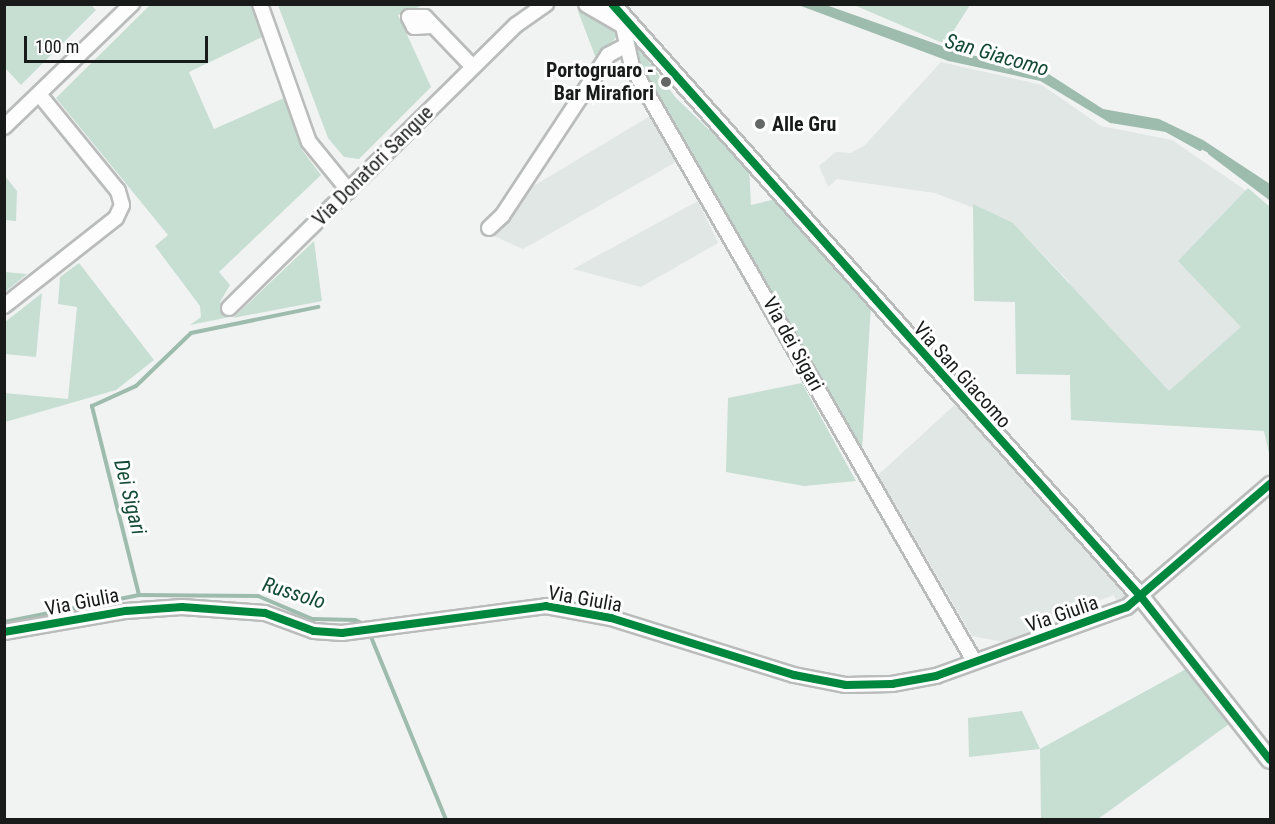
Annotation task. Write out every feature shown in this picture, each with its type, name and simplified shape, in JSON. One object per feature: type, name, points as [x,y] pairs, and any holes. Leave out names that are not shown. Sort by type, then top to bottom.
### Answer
[{"type":"street","points":[[4,126],[132,4]]},
{"type":"street","points":[[260,4],[309,142],[349,191]]},
{"type":"street","name":"Via Donatori Sangue","points":[[516,25],[526,4]]},
{"type":"street","name":"Via Donatori Sangue","points":[[229,308],[516,25],[546,4]]},
{"type":"street","name":"Via San Giacomo","points":[[587,4],[648,44]]},
{"type":"street","name":"Via San Giacomo","points":[[612,4],[1142,598],[1270,760]]},
{"type":"street","points":[[431,26],[473,67]]},
{"type":"street","name":"Via dei Sigari","points":[[623,26],[625,46],[632,67],[973,659]]},
{"type":"street","points":[[489,228],[502,216],[608,55],[625,46]]},
{"type":"street","points":[[4,306],[116,218],[122,205],[118,191],[39,94]]},
{"type":"street","name":"Via Giulia","points":[[4,632],[126,610],[182,607],[265,614],[314,631],[360,631],[525,607],[568,608],[794,675],[862,686],[936,676],[973,659],[1090,623],[1142,598],[1270,484]]},
{"type":"shaded area","points":[[5,4],[91,5],[96,10],[21,85],[5,68]]},
{"type":"shaded area","points":[[150,5],[251,5],[262,37],[189,72],[214,129],[284,98],[302,150],[321,175],[219,272],[230,285],[220,302],[230,317],[190,325],[201,317],[200,306],[155,246],[168,235],[56,98]]},
{"type":"shaded area","points":[[278,5],[424,5],[398,15],[431,87],[359,159],[344,157],[328,138]]},
{"type":"shaded area","points":[[801,5],[826,5],[962,53],[1044,71],[1103,109],[1159,119],[1203,140],[1270,184],[1270,198],[1214,156],[1166,130],[1111,121],[1041,79],[949,59]]},
{"type":"shaded area","points":[[854,5],[970,5],[945,44]]},
{"type":"shaded area","points":[[587,10],[618,35],[597,61],[578,11]]},
{"type":"shaded area","points":[[631,38],[676,98],[749,168],[751,205],[776,199],[871,305],[862,451],[636,63]]},
{"type":"shaded area","points":[[941,62],[1042,85],[1101,126],[1172,140],[1270,207],[1270,421],[1071,420],[1069,282],[1013,223],[935,193],[837,179],[828,187],[819,166],[836,152],[851,153],[865,145]]},
{"type":"shaded area","points":[[650,116],[676,162],[523,249],[492,235],[525,191]]},
{"type":"shaded area","points":[[5,176],[17,191],[16,221],[5,220]]},
{"type":"shaded area","points":[[1248,188],[1270,207],[1270,458],[1264,431],[1071,420],[1070,375],[1016,374],[1015,302],[974,301],[973,204],[1013,223],[1169,391],[1241,327],[1178,261]]},
{"type":"shaded area","points":[[698,201],[718,243],[641,287],[573,269]]},
{"type":"shaded area","points":[[314,241],[322,301],[233,318]]},
{"type":"shaded area","points":[[79,263],[154,360],[116,390],[5,422],[5,393],[68,399],[77,307],[58,304],[60,277]]},
{"type":"shaded area","points":[[5,272],[27,274],[5,292]]},
{"type":"shaded area","points":[[42,293],[36,357],[5,354],[5,322]]},
{"type":"shaded area","points":[[802,383],[856,481],[804,486],[726,472],[728,398]]},
{"type":"shaded area","points":[[960,400],[1128,593],[1126,599],[1117,602],[1114,595],[1073,610],[1075,618],[1004,642],[972,636],[878,475]]},
{"type":"shaded area","points":[[1186,669],[1229,724],[1098,819],[1041,819],[1040,749]]},
{"type":"shaded area","points":[[1022,711],[1040,749],[969,757],[968,718]]},
{"type":"waterway","name":"San Giacomo","points":[[801,4],[949,59],[1041,79],[1111,121],[1166,130],[1200,149]]},
{"type":"waterway","name":"San Giacomo","points":[[1210,153],[1270,198]]},
{"type":"waterway","name":"Dei Sigari","points":[[139,595],[92,406],[136,386],[191,333],[318,307]]},
{"type":"waterway","name":"Russolo","points":[[4,622],[139,595],[258,596],[312,619],[355,620],[366,625]]},
{"type":"waterway","name":"Russolo","points":[[369,632],[446,820]]},
{"type":"cycle path","points":[[612,4],[1142,598],[1270,760]]},
{"type":"cycle path","points":[[4,632],[126,611],[182,607],[265,613],[314,631],[342,633],[546,606],[611,618],[794,675],[846,685],[892,684],[936,676],[1127,607],[1270,484]]},
{"type":"place","name":"Portogruaro - Bar Mirafiori","points":[[666,82]]},
{"type":"place","name":"Alle Gru","points":[[760,124]]}]
